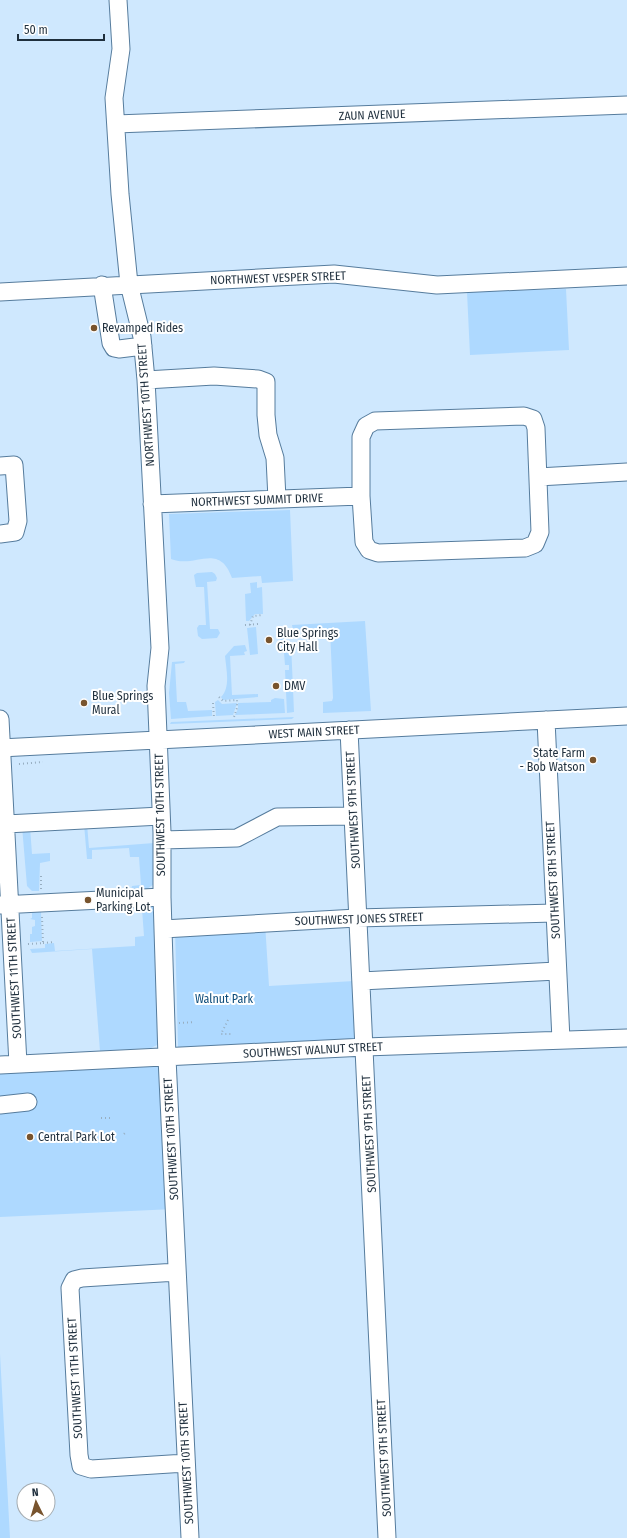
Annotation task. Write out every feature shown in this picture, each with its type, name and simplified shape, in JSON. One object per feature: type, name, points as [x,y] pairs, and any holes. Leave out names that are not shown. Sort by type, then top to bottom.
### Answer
[{"type":"street","name":"NORTHWEST 10TH STREET","points":[[118,0],[121,49],[114,98],[120,194],[130,284],[143,346],[146,380],[160,648],[156,686],[158,740]]},
{"type":"street","name":"ZAUN AVENUE","points":[[116,124],[627,105]]},
{"type":"street","name":"NORTHWEST VESPER STREET","points":[[0,292],[102,285],[334,274],[437,285],[627,276]]},
{"type":"street","points":[[102,285],[111,343],[114,348],[119,349],[143,346]]},
{"type":"street","points":[[146,380],[214,376],[258,379],[266,382],[266,416],[268,435],[275,458],[277,500]]},
{"type":"street","points":[[524,416],[532,419],[536,428],[538,477],[540,532],[536,544],[525,548],[378,553],[369,550],[364,542],[361,496],[361,437],[366,426],[375,421],[524,416]]},
{"type":"street","points":[[0,466],[14,464],[18,521],[15,532],[0,534]]},
{"type":"street","points":[[538,477],[627,472]]},
{"type":"street","name":"NORTHWEST SUMMIT DRIVE","points":[[152,504],[361,496]]},
{"type":"street","name":"WEST MAIN STREET","points":[[1,748],[627,716]]},
{"type":"street","name":"SOUTHWEST 11TH STREET","points":[[0,719],[6,824],[5,905],[18,1064]]},
{"type":"street","name":"SOUTHWEST 8TH STREET","points":[[546,720],[561,1040]]},
{"type":"street","name":"SOUTHWEST 9TH STREET","points":[[349,730],[387,1538]]},
{"type":"street","name":"SOUTHWEST 10TH STREET","points":[[158,740],[167,1058],[190,1538]]},
{"type":"street","points":[[6,824],[161,816]]},
{"type":"street","points":[[162,840],[238,838],[277,817],[353,816]]},
{"type":"street","points":[[5,905],[162,897]]},
{"type":"street","name":"SOUTHWEST JONES STREET","points":[[163,929],[358,918],[554,913]]},
{"type":"street","points":[[361,982],[558,971]]},
{"type":"street","name":"SOUTHWEST WALNUT STREET","points":[[0,1065],[167,1058],[364,1047],[627,1038]]},
{"type":"street","points":[[0,1105],[28,1102]]},
{"type":"street","name":"SOUTHWEST 11TH STREET","points":[[177,1272],[74,1280],[70,1288],[78,1456],[81,1466],[91,1469],[186,1463]]},
{"type":"path","points":[[250,624],[253,616],[263,615]]},
{"type":"path","points":[[245,625],[258,624]]},
{"type":"path","points":[[219,697],[223,701],[237,700],[238,708],[234,717]]},
{"type":"path","points":[[213,703],[214,718]]},
{"type":"path","points":[[19,764],[43,762]]},
{"type":"path","points":[[41,876],[41,892]]},
{"type":"path","points":[[41,910],[43,942]]},
{"type":"path","points":[[28,944],[54,942]]},
{"type":"path","points":[[228,1020],[221,1034],[232,1034]]},
{"type":"path","points":[[178,1023],[195,1022]]},
{"type":"path","points":[[101,1118],[110,1118]]},
{"type":"green space","points":[[566,289],[569,350],[470,355],[467,292]]},
{"type":"green space","points":[[290,510],[293,581],[262,583],[261,576],[232,578],[227,567],[220,561],[213,558],[189,561],[171,559],[169,514]]},
{"type":"green space","points":[[212,572],[217,578],[216,581],[207,582],[210,629],[218,629],[220,633],[217,638],[202,639],[198,636],[197,628],[199,625],[206,625],[204,587],[196,587],[194,575],[197,573]]},
{"type":"green space","points":[[257,582],[257,588],[262,587],[263,614],[255,614],[249,621],[246,621],[245,594],[251,593],[250,583]]},
{"type":"green space","points":[[365,621],[371,711],[323,713],[323,702],[332,701],[333,698],[330,629],[293,630],[292,625]]},
{"type":"green space","points":[[256,627],[258,654],[250,655],[247,628]]},
{"type":"green space","points":[[280,627],[284,629],[285,640],[291,643],[294,712],[287,713],[285,670],[289,670],[289,665],[285,665],[284,653],[281,653]]},
{"type":"green space","points":[[245,645],[247,651],[244,652],[245,655],[230,656],[232,695],[258,694],[258,697],[223,700],[221,697],[227,683],[225,656],[234,646]]},
{"type":"green space","points":[[185,661],[184,663],[175,664],[177,702],[186,702],[188,711],[212,710],[212,716],[171,719],[169,693],[172,662]]},
{"type":"green space","points":[[275,698],[284,699],[285,713],[235,715],[238,709],[238,703],[271,702],[271,700]]},
{"type":"green space","points":[[218,700],[222,704],[237,703],[233,715],[216,716],[215,702]]},
{"type":"green space","points":[[294,717],[292,719],[170,724],[171,722]]},
{"type":"green space","points":[[84,824],[87,824],[89,848],[154,843],[154,884],[147,889],[131,890],[132,886],[141,885],[139,857],[130,857],[129,848],[92,850],[92,859],[87,859]]},
{"type":"green space","points":[[22,826],[30,827],[32,854],[50,853],[50,861],[40,863],[39,891],[32,891],[27,886]]},
{"type":"green space","points":[[151,905],[155,909],[157,1045],[151,1048],[100,1051],[92,949],[32,953],[30,949],[45,948],[45,944],[54,943],[55,951],[135,946],[135,937],[144,936],[142,909],[133,909],[132,906]]},
{"type":"green space","points":[[41,912],[42,941],[30,942],[32,927],[35,926],[35,920],[30,919],[32,918],[32,913]]},
{"type":"green space","name":"Walnut Park","points":[[265,923],[269,986],[354,981],[359,1033],[353,1041],[178,1047],[175,928]]},
{"type":"green space","points":[[167,1058],[174,1209],[0,1217],[0,1065]]},
{"type":"green space","points":[[0,1354],[10,1538],[0,1538]]},
{"type":"place","name":"Revamped Rides","points":[[94,328]]},
{"type":"place","name":"Blue Springs City Hall","points":[[269,640]]},
{"type":"place","name":"DMV","points":[[276,686]]},
{"type":"place","name":"Blue Springs Mural","points":[[84,703]]},
{"type":"place","name":"State Farm - Bob Watson","points":[[593,760]]},
{"type":"place","name":"Municipal Parking Lot","points":[[88,900]]},
{"type":"place","name":"Central Park Lot","points":[[30,1137]]}]
